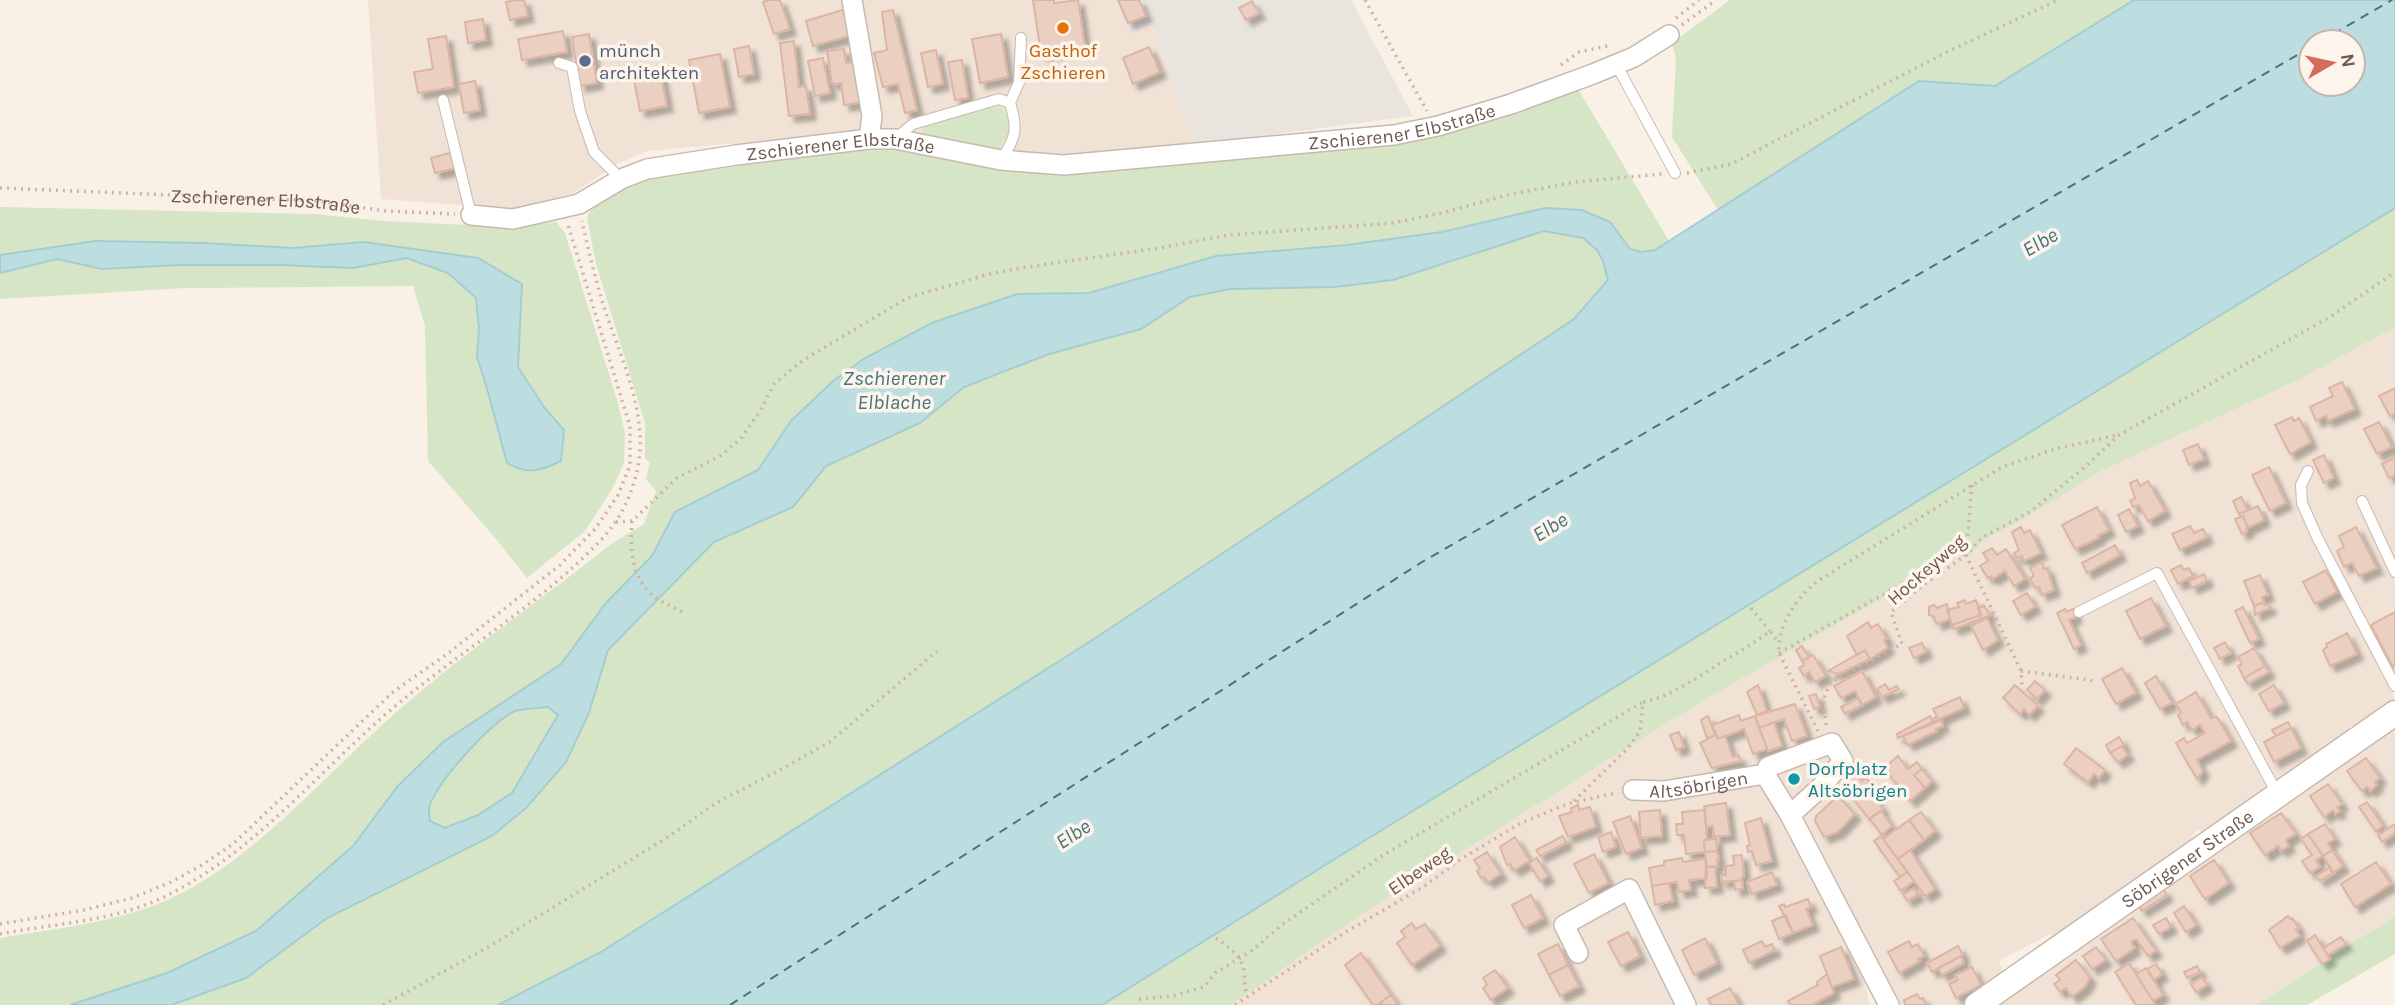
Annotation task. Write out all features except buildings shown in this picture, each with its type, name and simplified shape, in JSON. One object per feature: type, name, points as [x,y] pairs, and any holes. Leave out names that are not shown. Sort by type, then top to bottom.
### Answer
[{"type":"street","points":[[852,0],[872,116],[869,139]]},
{"type":"street","name":"Zschierener Elbstraße","points":[[471,215],[513,219],[575,205],[621,179],[648,169],[869,139],[895,139],[1001,160],[1064,164],[1394,135],[1438,126],[1511,104],[1616,65],[1670,35]]},
{"type":"street","name":"Söbrigener Straße","points":[[1978,1005],[2395,713]]},
{"type":"street","points":[[1790,815],[1822,786],[1843,761],[1829,744]]},
{"type":"street","name":"Altsöbrigen","points":[[1765,774],[1768,767],[1829,744]]},
{"type":"street","name":"Altsöbrigen","points":[[1633,790],[1670,791],[1765,774]]},
{"type":"street","name":"Altsöbrigen","points":[[1765,774],[1790,815],[1889,1005]]},
{"type":"street","points":[[1578,953],[1564,925],[1629,889],[1686,1005]]},
{"type":"lane","points":[[1001,160],[1014,140],[1014,115],[1010,103],[1019,82],[1021,38]]},
{"type":"lane","points":[[559,63],[572,67],[580,111],[594,152],[621,179]]},
{"type":"lane","points":[[1616,65],[1675,173]]},
{"type":"lane","points":[[895,139],[913,124],[999,99],[1010,103]]},
{"type":"lane","points":[[443,100],[471,215]]},
{"type":"lane","points":[[2308,471],[2301,485],[2302,503],[2395,686]]},
{"type":"lane","points":[[2362,501],[2395,572]]},
{"type":"lane","points":[[2079,612],[2157,573],[2278,794]]},
{"type":"path","points":[[1365,0],[1430,117],[1438,126]]},
{"type":"path","points":[[1670,35],[1716,0]]},
{"type":"path","points":[[616,522],[632,521],[677,478],[722,455],[742,437],[761,410],[774,384],[802,361],[907,298],[993,273],[1027,267],[1229,235],[1393,223],[1507,195],[1575,182],[1695,173],[1731,164],[1947,52],[2058,0]]},
{"type":"path","name":"Zschierener Elbstraße","points":[[0,188],[318,201],[386,211],[471,215]]},
{"type":"path","points":[[0,934],[121,912],[169,895],[205,875],[237,852],[387,713],[581,559],[616,522],[629,499],[637,474],[642,450],[640,430],[637,411],[575,205]]},
{"type":"path","points":[[0,924],[85,910],[132,898],[202,866],[233,844],[393,692],[447,654],[560,565],[595,529],[618,495],[630,465],[630,426],[568,227],[575,205]]},
{"type":"path","points":[[1829,744],[1779,653],[1778,642],[1781,626],[1799,602],[1801,595],[1816,582],[2002,467],[2055,449],[2119,435],[2330,317],[2395,272]]},
{"type":"path","name":"Hockeyweg","points":[[1829,744],[1822,701],[1830,683],[1902,644],[1891,612],[1966,555],[1983,537],[2031,512],[2119,435]]},
{"type":"path","points":[[1972,485],[1966,555],[2021,671],[2022,687]]},
{"type":"path","points":[[632,521],[630,542],[633,566],[639,579],[652,595],[661,602],[672,604],[682,614]]},
{"type":"path","points":[[1779,653],[1957,553],[1966,555]]},
{"type":"path","points":[[1751,608],[1778,642]]},
{"type":"path","points":[[1139,999],[1173,996],[1203,987],[1215,973],[1385,854],[1643,702],[1657,699],[1746,650],[1770,631]]},
{"type":"path","points":[[383,1005],[490,946],[668,837],[716,803],[831,741],[937,651]]},
{"type":"path","points":[[2021,671],[2097,681]]},
{"type":"path","points":[[1573,802],[1628,748],[1640,732],[1643,702]]},
{"type":"path","name":"Elbeweg","points":[[1235,1005],[1344,933],[1423,887],[1461,859],[1511,829],[1546,811],[1573,802],[1602,794],[1633,790]]},
{"type":"path","points":[[1216,938],[1240,957],[1244,971],[1243,986],[1248,996]]},
{"type":"shaded area","points":[[368,0],[1117,0],[1131,34],[1150,23],[1196,145],[1046,165],[839,134],[647,151],[619,163],[573,193],[515,209],[381,199]]},
{"type":"shaded area","points":[[1117,0],[1351,0],[1413,116],[1196,145],[1150,23],[1131,35]]},
{"type":"shaded area","points":[[2395,327],[2395,691],[2392,693],[2395,700],[2358,728],[2354,724],[2349,727],[2350,734],[2278,785],[2274,780],[2267,784],[2266,793],[2204,833],[2197,830],[2192,836],[2196,839],[2056,935],[2048,935],[1999,961],[2005,978],[1965,1005],[1898,1005],[1853,956],[1865,984],[1870,1005],[1231,1005],[1355,919],[1699,703],[1958,555],[1969,557],[1983,540],[2017,523],[2103,470],[2296,381]]},
{"type":"shaded area","points":[[2395,723],[2395,916],[2256,1005],[1985,1005]]},
{"type":"green space","points":[[1730,0],[2134,0],[1995,87],[1919,82],[1718,210],[1672,137],[1676,59],[1672,43]]},
{"type":"green space","points":[[1578,89],[1669,241],[1655,250],[1641,252],[1630,249],[1609,222],[1545,208],[1442,232],[1347,245],[1128,283],[1088,293],[1017,294],[932,323],[865,358],[833,381],[791,421],[758,470],[675,512],[652,555],[606,603],[561,664],[443,742],[398,786],[353,846],[256,931],[167,973],[70,1005],[0,1005],[0,938],[99,921],[148,908],[171,899],[222,869],[275,826],[376,730],[426,687],[610,545],[644,524],[656,491],[646,479],[650,462],[645,459],[645,423],[596,264],[587,218],[594,202],[631,181],[706,167],[881,148],[953,156],[1036,170],[1394,140]]},
{"type":"green space","points":[[1000,107],[1008,119],[1009,130],[994,150],[924,138],[921,133],[925,126],[981,109]]},
{"type":"green space","points":[[0,207],[314,214],[384,221],[507,227],[556,222],[565,233],[617,400],[625,433],[624,463],[612,489],[585,531],[527,578],[428,461],[425,326],[413,286],[185,288],[0,299]]},
{"type":"green space","points":[[2395,208],[2395,327],[2296,381],[2103,470],[2017,523],[1983,540],[1969,557],[1958,555],[1699,703],[1355,919],[1231,1005],[1102,1005],[1346,852]]},
{"type":"green space","points":[[1544,231],[1570,235],[1587,242],[1594,247],[1604,266],[1608,280],[1574,319],[1097,637],[601,952],[498,1005],[171,1005],[246,978],[327,918],[492,836],[526,808],[589,713],[608,651],[715,542],[793,507],[825,466],[920,423],[964,387],[1049,354],[1140,329],[1190,297],[1230,289],[1334,287],[1443,265]]},
{"type":"green space","points":[[548,707],[558,715],[512,793],[478,815],[445,829],[430,821],[429,806],[436,793],[455,766],[480,739],[516,711]]},
{"type":"green space","points":[[2395,916],[2395,954],[2307,1005],[2256,1005]]},
{"type":"water","points":[[2134,0],[2395,0],[2395,208],[1346,852],[1102,1005],[498,1005],[601,952],[1097,637],[1574,319],[1608,280],[1597,250],[1583,238],[1544,231],[1393,280],[1334,287],[1230,289],[1190,297],[1141,329],[1049,354],[964,387],[920,423],[826,466],[793,507],[714,542],[608,650],[589,713],[566,762],[526,808],[492,836],[327,918],[246,978],[171,1005],[70,1005],[167,973],[256,931],[353,846],[398,786],[443,742],[561,664],[606,603],[652,556],[675,512],[758,470],[791,421],[833,381],[865,358],[932,323],[1017,294],[1089,293],[1216,256],[1347,245],[1442,232],[1545,208],[1582,210],[1610,222],[1630,249],[1641,252],[1655,250],[1919,81],[1995,86]],"holes":[[[548,707],[558,715],[512,793],[478,815],[445,828],[430,821],[429,806],[444,780],[480,739],[505,717],[515,711]]]},
{"type":"water","points":[[95,241],[293,248],[364,242],[478,258],[522,284],[518,367],[544,407],[564,430],[561,461],[534,470],[521,469],[507,463],[477,357],[479,328],[476,298],[448,273],[407,258],[353,268],[178,265],[102,269],[57,259],[0,273],[0,255]]},
{"type":"ferry route","points":[[2343,28],[2392,0]]},
{"type":"ferry route","points":[[730,1005],[1422,562],[2297,55]]},
{"type":"place","name":"Gasthof Zschieren","points":[[1063,28]]},
{"type":"place","name":"münch architekten","points":[[585,61]]},
{"type":"place","name":"Dorfplatz Altsöbrigen","points":[[1794,779]]},
{"type":"water label","name":"Elbe","points":[[2040,242]]},
{"type":"water label","name":"Zschierener Elblache","points":[[894,390]]},
{"type":"water label","name":"Elbe","points":[[1550,527]]},
{"type":"water label","name":"Elbe","points":[[1073,834]]}]
